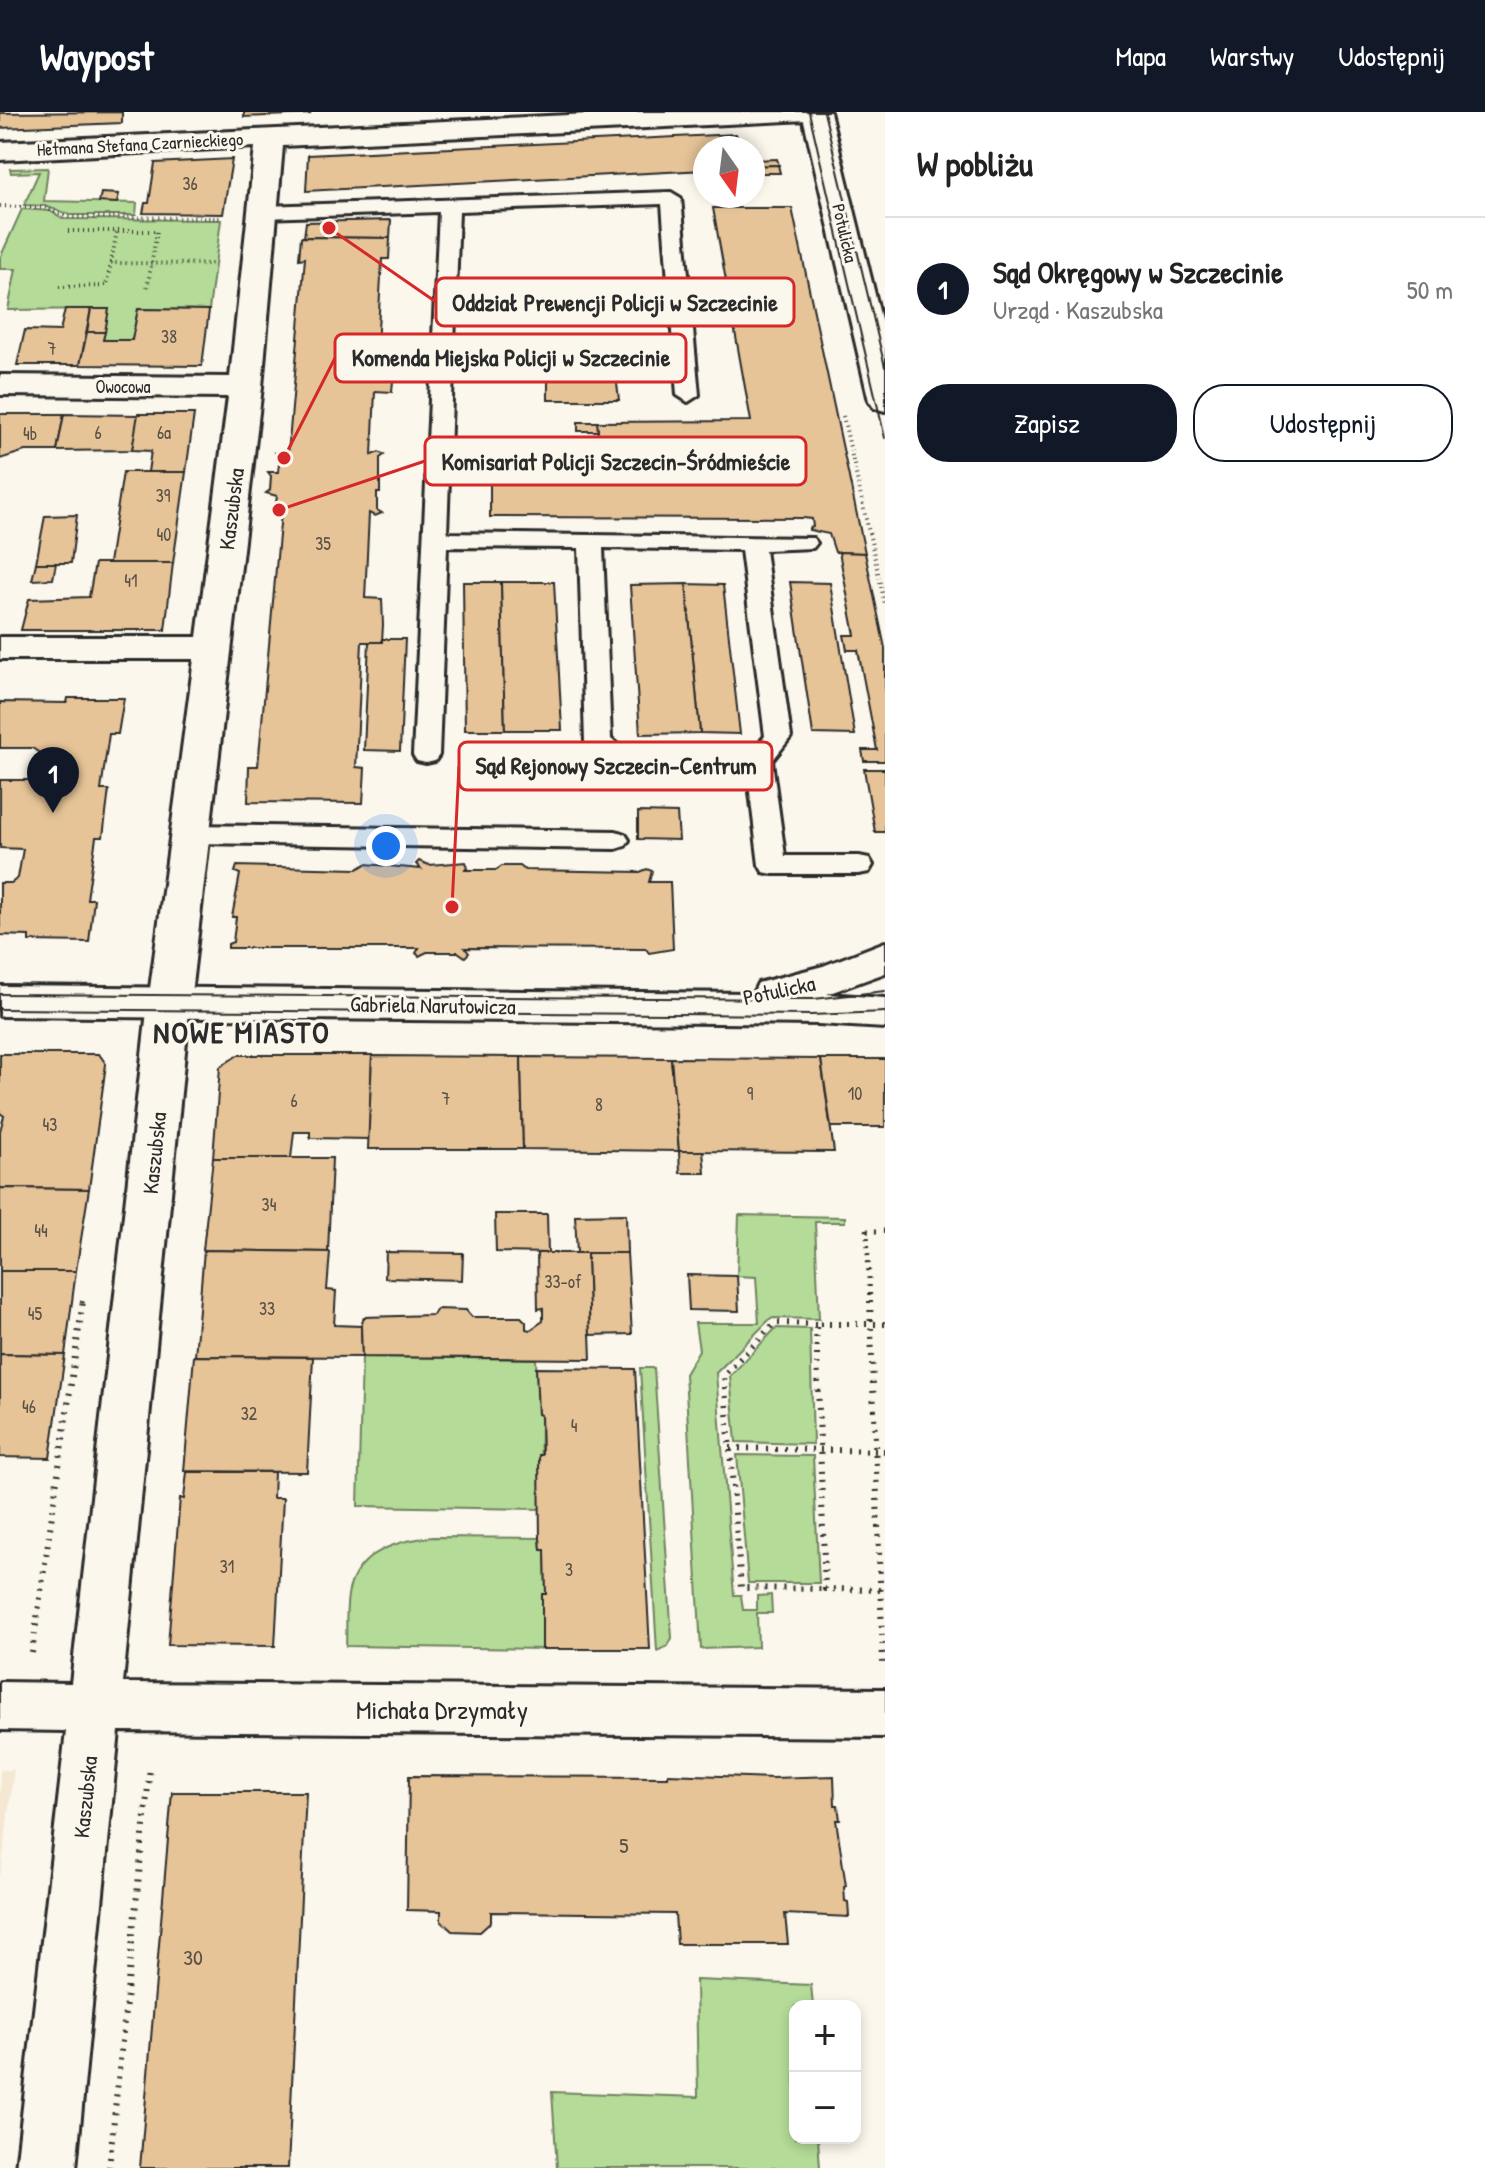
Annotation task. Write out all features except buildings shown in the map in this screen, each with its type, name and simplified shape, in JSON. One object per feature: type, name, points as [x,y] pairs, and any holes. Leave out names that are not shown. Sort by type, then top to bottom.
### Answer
[{"type":"street","name":"Hetmana Stefana Czarnieckiego","points":[[0,151],[807,112]]},
{"type":"street","name":"Potulicka","points":[[816,112],[885,401]]},
{"type":"street","name":"Kaszubska","points":[[46,2168],[169,1003],[246,387],[270,138]]},
{"type":"street","name":"Owocowa","points":[[0,385],[246,387]]},
{"type":"street","points":[[0,648],[215,648]]},
{"type":"street","name":"Potulicka","points":[[668,1007],[785,991],[850,973],[885,957]]},
{"type":"street","name":"Gabriela Narutowicza","points":[[0,1001],[818,1009],[885,1013]]},
{"type":"street","name":"Gabriela Narutowicza","points":[[818,1009],[885,1002]]},
{"type":"street","name":"Michała Drzymały","points":[[0,1706],[884,1688]]},
{"type":"lane","points":[[264,212],[671,198],[688,395]]},
{"type":"lane","points":[[426,755],[449,206]]},
{"type":"lane","points":[[434,540],[805,543]]},
{"type":"lane","points":[[591,541],[598,742],[618,758],[759,760]]},
{"type":"lane","points":[[752,543],[778,737],[759,760],[773,865],[859,865]]},
{"type":"lane","points":[[191,834],[616,840]]},
{"type":"path","points":[[0,206],[44,208],[68,217],[230,218]]},
{"type":"path","points":[[68,231],[157,231],[147,289]]},
{"type":"path","points":[[59,287],[106,286],[117,231]]},
{"type":"path","points":[[111,263],[223,264]]},
{"type":"path","points":[[884,1688],[867,1231],[885,1231]]},
{"type":"path","points":[[32,1653],[84,1293]]},
{"type":"path","points":[[882,1590],[741,1588],[724,1375],[775,1323],[885,1324]]},
{"type":"path","points":[[816,1324],[825,1589]]},
{"type":"path","points":[[730,1448],[885,1451]]},
{"type":"path","points":[[109,2168],[150,1767]]},
{"type":"shaded area","points":[[0,1770],[14,1770],[0,1879]]},
{"type":"green space","points":[[48,168],[44,201],[137,203],[136,215],[70,215],[45,206],[24,205],[39,172],[11,173],[10,169]]},
{"type":"green space","points":[[22,209],[50,211],[64,219],[221,220],[209,310],[138,309],[132,340],[103,340],[108,309],[8,310],[16,269],[0,269],[0,258]]},
{"type":"green space","points":[[739,1215],[845,1217],[845,1222],[815,1222],[819,1319],[771,1318],[716,1373],[734,1595],[741,1595],[743,1610],[757,1610],[757,1596],[771,1595],[772,1613],[757,1613],[758,1647],[701,1649],[685,1374],[699,1350],[695,1323],[759,1323],[756,1277],[737,1276]]},
{"type":"green space","points":[[776,1328],[810,1329],[813,1444],[736,1442],[730,1376]]},
{"type":"green space","points":[[362,1357],[536,1359],[538,1414],[541,1415],[540,1509],[358,1506]]},
{"type":"green space","points":[[640,1368],[654,1368],[672,1638],[668,1646],[657,1651]]},
{"type":"green space","points":[[737,1455],[813,1456],[819,1583],[748,1583]]},
{"type":"green space","points":[[433,1537],[540,1538],[541,1549],[545,1550],[546,1594],[542,1594],[542,1649],[346,1646],[349,1590],[362,1566],[371,1557],[394,1545]]},
{"type":"green space","points":[[696,1980],[811,1985],[812,2000],[789,2000],[789,2144],[818,2144],[820,2168],[557,2168],[552,2092],[698,2097]]},
{"type":"tram line","points":[[809,112],[885,438]]},
{"type":"tram line","points":[[824,112],[885,367]]},
{"type":"tram line","points":[[0,994],[814,999],[885,991]]},
{"type":"tram line","points":[[0,1009],[811,1015],[885,1012]]},
{"type":"place","name":"Oddział Prewencji Policji w Szczecinie","points":[[329,228]]},
{"type":"place","name":"Komenda Miejska Policji w Szczecinie","points":[[284,458]]},
{"type":"place","name":"Komisariat Policji Szczecin-Śródmieście","points":[[279,510]]},
{"type":"place","name":"Sąd Okręgowy w Szczecinie","points":[[53,813]]},
{"type":"place","name":"Sąd Rejonowy Szczecin-Centrum","points":[[452,907]]},
{"type":"district","name":"NOWE MIASTO","points":[[242,1032]]}]
